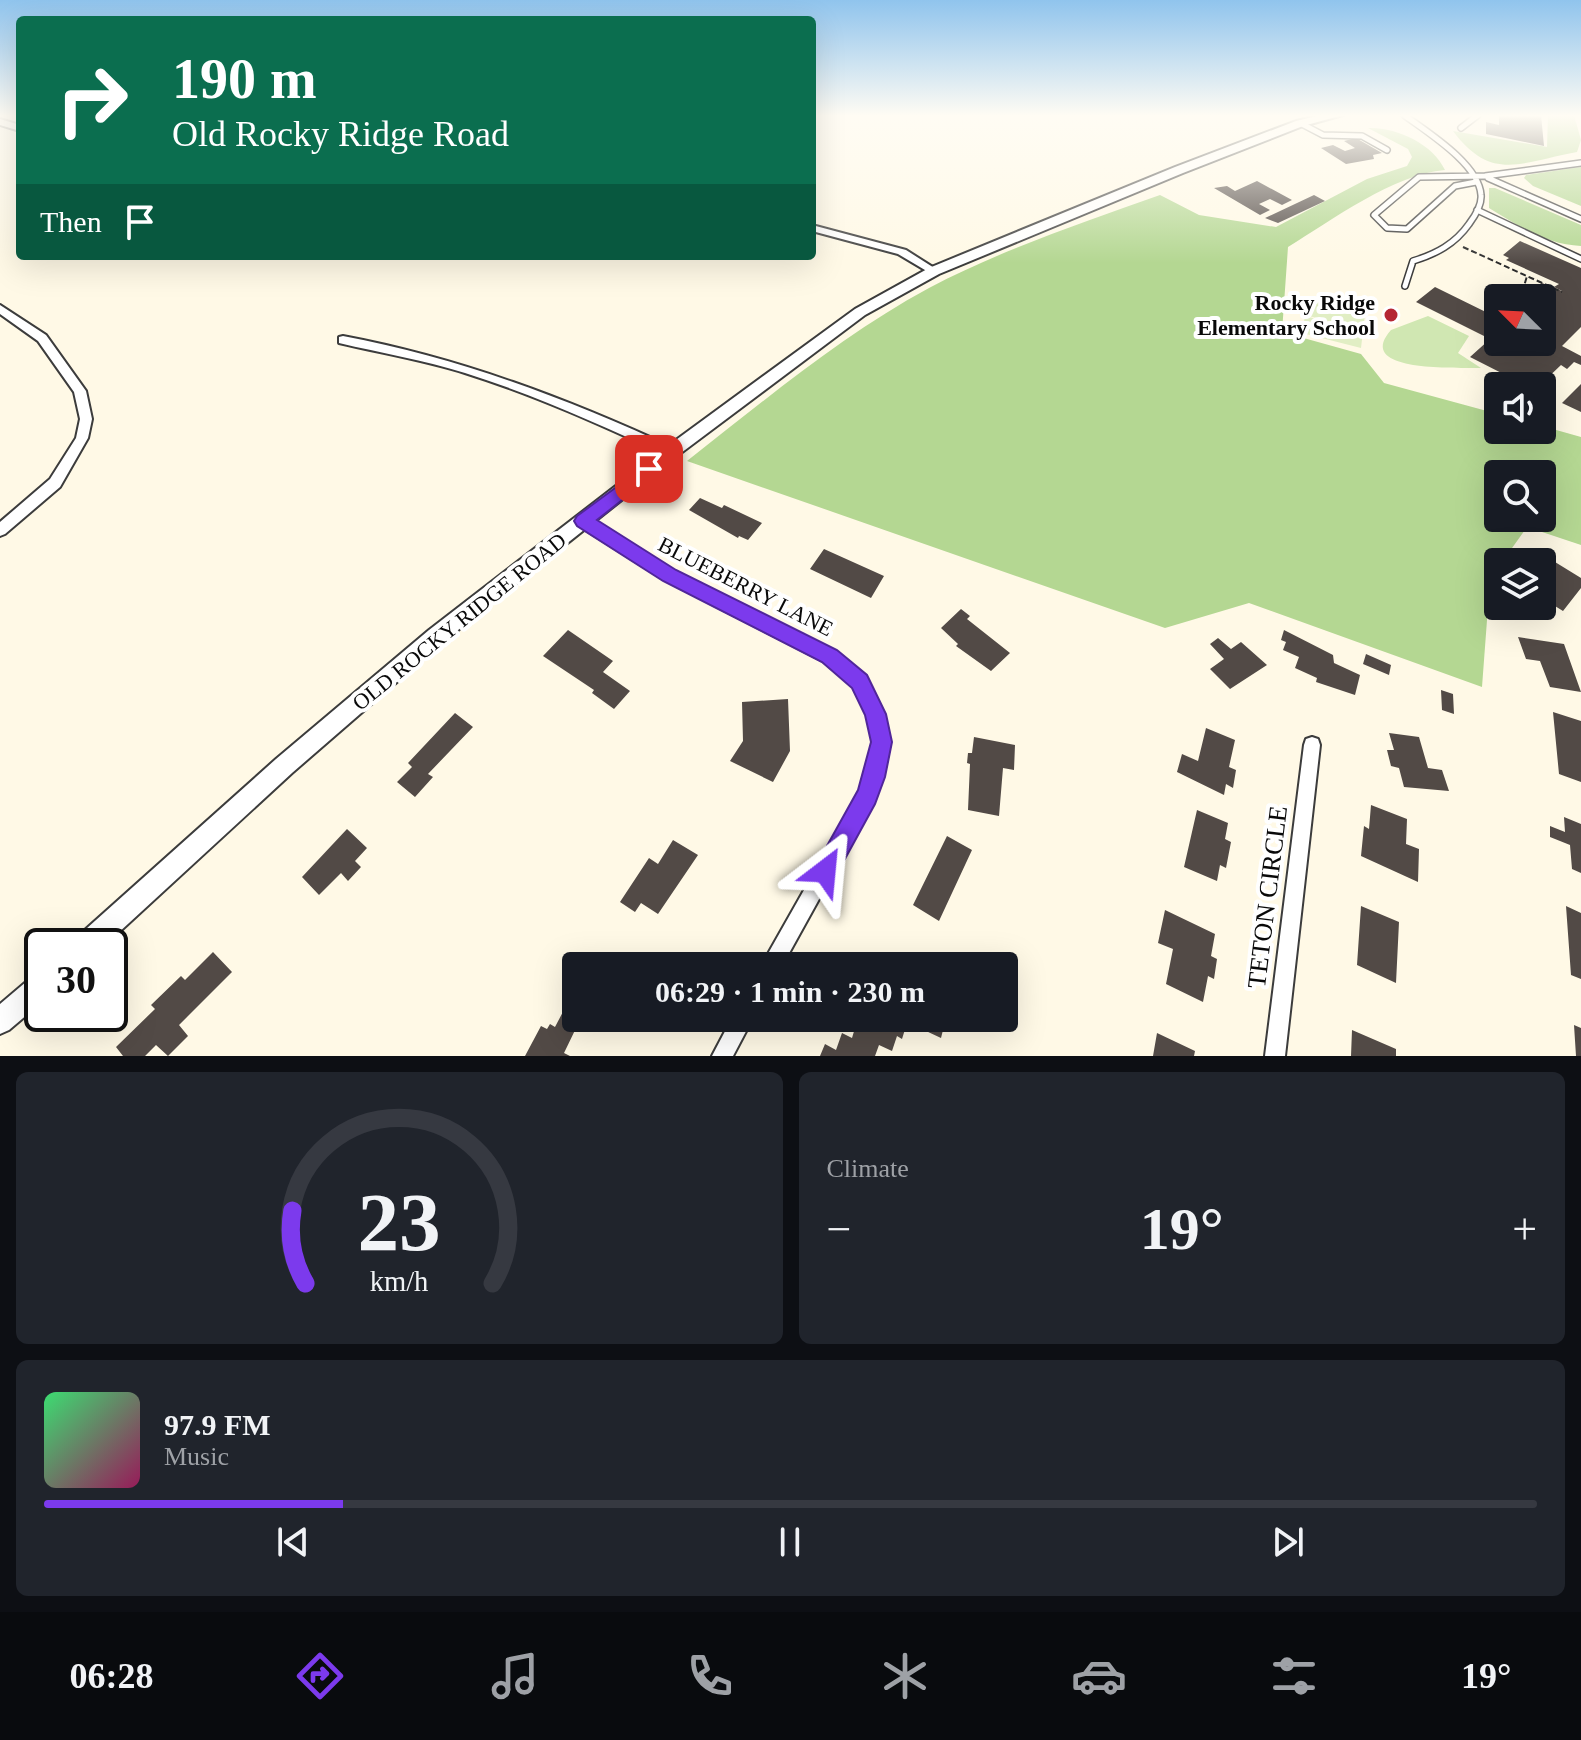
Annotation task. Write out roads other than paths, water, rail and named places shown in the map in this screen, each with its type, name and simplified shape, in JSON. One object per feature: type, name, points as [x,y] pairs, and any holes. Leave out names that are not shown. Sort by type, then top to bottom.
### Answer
[{"type":"street","name":"OLD ROCKY RIDGE ROAD","points":[[106,928],[381,683],[671,452],[860,312],[934,271],[1192,164]]},
{"type":"street","points":[[816,229],[902,252],[934,271]]},
{"type":"street","points":[[0,309],[42,338],[80,391],[86,419],[82,438],[55,483],[0,530]]},
{"type":"street","points":[[343,340],[466,367],[617,427],[671,452]]},
{"type":"street","name":"BLUEBERRY LANE","points":[[583,521],[670,576],[829,656],[859,681],[876,714],[881,742],[867,796],[779,952]]},
{"type":"street","name":"TETON CIRCLE","points":[[1275,1056],[1312,745]]},
{"type":"street","points":[[0,1021],[24,1000]]},
{"type":"street","points":[[722,1056],[735,1032]]},
{"type":"lane","points":[[1405,286],[1413,261],[1435,255],[1453,242],[1463,234],[1477,210],[1481,199],[1474,180],[1461,164]]},
{"type":"lane","points":[[1474,180],[1419,177],[1378,208],[1374,215],[1387,228],[1402,230],[1455,186],[1474,180],[1485,176],[1572,164]]},
{"type":"lane","points":[[1485,176],[1581,219]]},
{"type":"lane","points":[[1477,210],[1581,259]]},
{"type":"place","name":"Rocky Ridge Elementary School","points":[[1391,315]]}]
